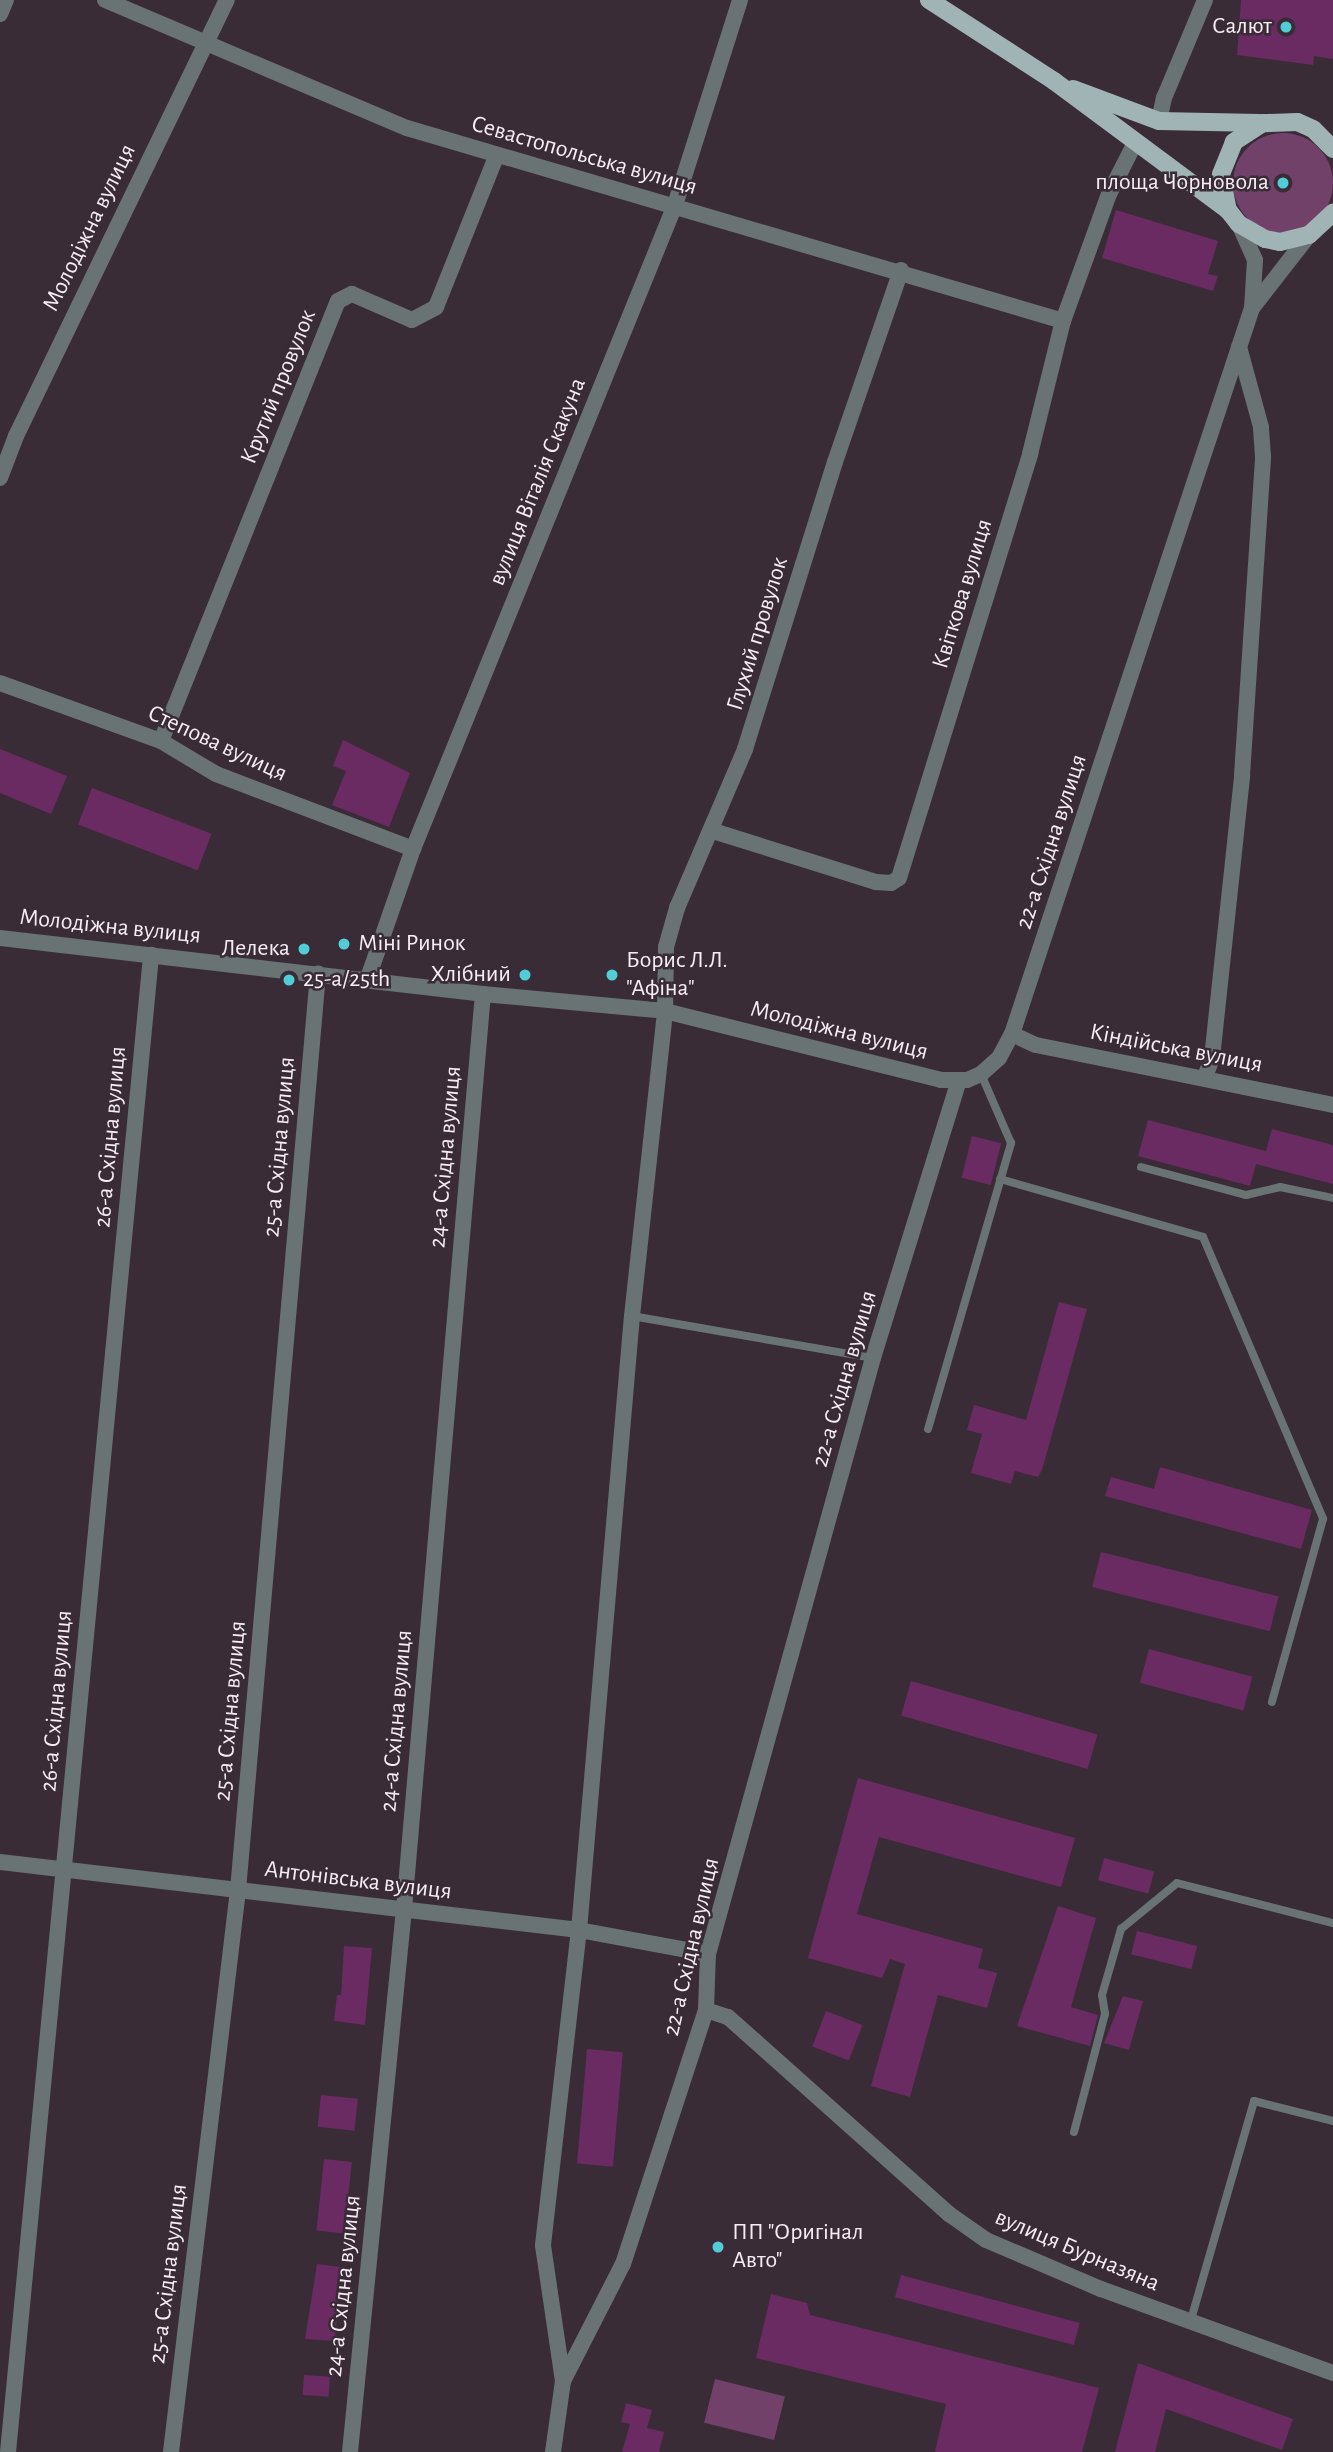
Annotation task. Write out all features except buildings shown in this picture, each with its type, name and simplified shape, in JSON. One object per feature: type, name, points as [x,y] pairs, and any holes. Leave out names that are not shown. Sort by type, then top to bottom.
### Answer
[{"type":"main road","points":[[929,0],[1054,81],[1233,217],[1273,241],[1310,235],[1330,219]]},
{"type":"main road","points":[[1054,81],[1159,121],[1297,122],[1331,145]]},
{"type":"main road","points":[[1233,217],[1220,176],[1225,158],[1240,136],[1263,122]]},
{"type":"street","points":[[0,14],[6,0]]},
{"type":"street","name":"Севастопольська вулиця","points":[[105,0],[407,128],[496,157],[901,270],[1063,321]]},
{"type":"street","name":"Молодіжна вулиця","points":[[0,478],[226,0]]},
{"type":"street","name":"вулиця Віталія Скакуна","points":[[368,978],[413,849],[675,205],[740,0]]},
{"type":"street","points":[[1159,121],[1164,98],[1205,0]]},
{"type":"street","name":"Квіткова вулиця","points":[[713,831],[876,883],[891,883],[899,878],[1030,454],[1063,321],[1109,194],[1136,141]]},
{"type":"street","name":"Крутий провулок","points":[[161,741],[338,302],[352,294],[412,320],[436,307],[496,157]]},
{"type":"street","points":[[1233,217],[1255,260],[1252,308]]},
{"type":"street","points":[[1252,308],[1310,235]]},
{"type":"street","name":"Глухий провулок","points":[[563,2381],[543,2245],[579,1930],[632,1316],[665,1011],[670,930],[745,749],[835,462],[901,270]]},
{"type":"street","name":"22-а Східна вулиця","points":[[981,1074],[999,1058],[1012,1034],[1252,308]]},
{"type":"street","points":[[1205,1077],[1212,1058],[1242,775],[1262,471],[1261,427],[1239,346]]},
{"type":"street","name":"Степова вулиця","points":[[0,683],[161,741],[216,774],[413,849]]},
{"type":"street","name":"Молодіжна вулиця","points":[[0,938],[368,978],[483,994],[665,1011],[959,1081]]},
{"type":"street","name":"26-а Східна вулиця","points":[[8,2452],[151,955]]},
{"type":"street","name":"25-а Східна вулиця","points":[[170,2452],[238,1890],[318,973]]},
{"type":"street","name":"24-а Східна вулиця","points":[[350,2452],[404,1909],[483,994]]},
{"type":"street","name":"Кіндійська вулиця","points":[[1012,1034],[1036,1045],[1333,1105]]},
{"type":"street","points":[[959,1081],[981,1074]]},
{"type":"street","name":"22-а Східна вулиця","points":[[552,2452],[563,2381],[624,2264],[706,2010],[708,1954],[873,1358],[959,1081]]},
{"type":"street","name":"Антонівська вулиця","points":[[0,1862],[579,1930],[708,1954]]},
{"type":"street","name":"вулиця Бурназяна","points":[[706,2010],[728,2017],[949,2214],[986,2239],[1190,2323],[1333,2373]]},
{"type":"lane","points":[[928,1429],[1011,1143],[981,1074]]},
{"type":"lane","points":[[1141,1167],[1246,1195],[1280,1187],[1333,1198]]},
{"type":"lane","points":[[1000,1179],[1203,1237],[1322,1519],[1272,1702]]},
{"type":"lane","points":[[632,1316],[873,1358]]},
{"type":"lane","points":[[1074,2132],[1105,2014],[1102,1995],[1121,1929],[1177,1883],[1333,1923]]},
{"type":"lane","points":[[1190,2323],[1254,2101],[1333,2121]]},
{"type":"shaded area","points":[[1283,133],[1302,137],[1319,147],[1329,164],[1333,183],[1329,202],[1319,219],[1302,229],[1283,233],[1264,229],[1247,219],[1237,202],[1233,183],[1237,164],[1247,147],[1264,137]]},
{"type":"shaded area","points":[[715,2379],[785,2396],[774,2440],[704,2423]]},
{"type":"place","name":"Салют","points":[[1286,27]]},
{"type":"place","name":"площа Чорновола","points":[[1283,183]]},
{"type":"place","name":"Міні Ринок","points":[[344,944]]},
{"type":"place","name":"Лелека","points":[[304,949]]},
{"type":"place","name":"Хлібний","points":[[525,975]]},
{"type":"place","name":"Борис Л.Л. \"Афіна\"","points":[[612,975]]},
{"type":"place","name":"25-а/25th","points":[[289,980]]},
{"type":"place","name":"ПП \"Оригінал Авто\"","points":[[718,2247]]}]
